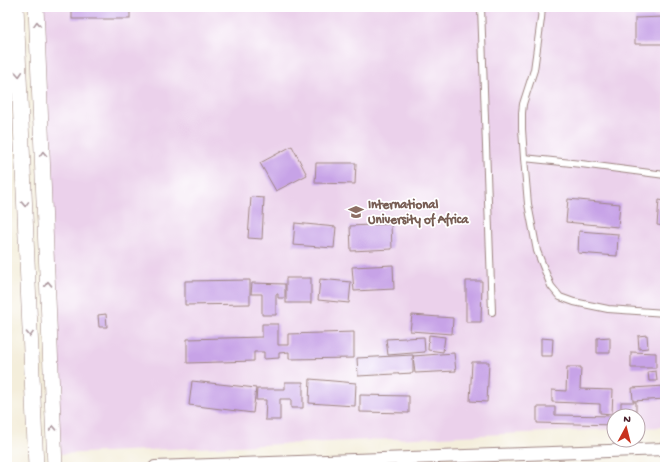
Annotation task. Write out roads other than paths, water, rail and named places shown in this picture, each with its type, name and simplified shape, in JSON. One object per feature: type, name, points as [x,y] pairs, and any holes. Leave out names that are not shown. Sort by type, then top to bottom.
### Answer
[{"type":"street","points":[[16,7],[36,467]]},
{"type":"street","points":[[36,7],[55,467]]},
{"type":"street","points":[[155,467],[286,465],[665,449]]},
{"type":"lane","points":[[481,7],[492,312]]},
{"type":"lane","points":[[542,7],[542,19],[534,70],[522,113],[528,204],[537,251],[551,286],[560,297],[574,302],[608,309],[665,313]]},
{"type":"lane","points":[[524,158],[665,175]]},
{"type":"place","name":"International University of Africa","points":[[356,212]]}]
